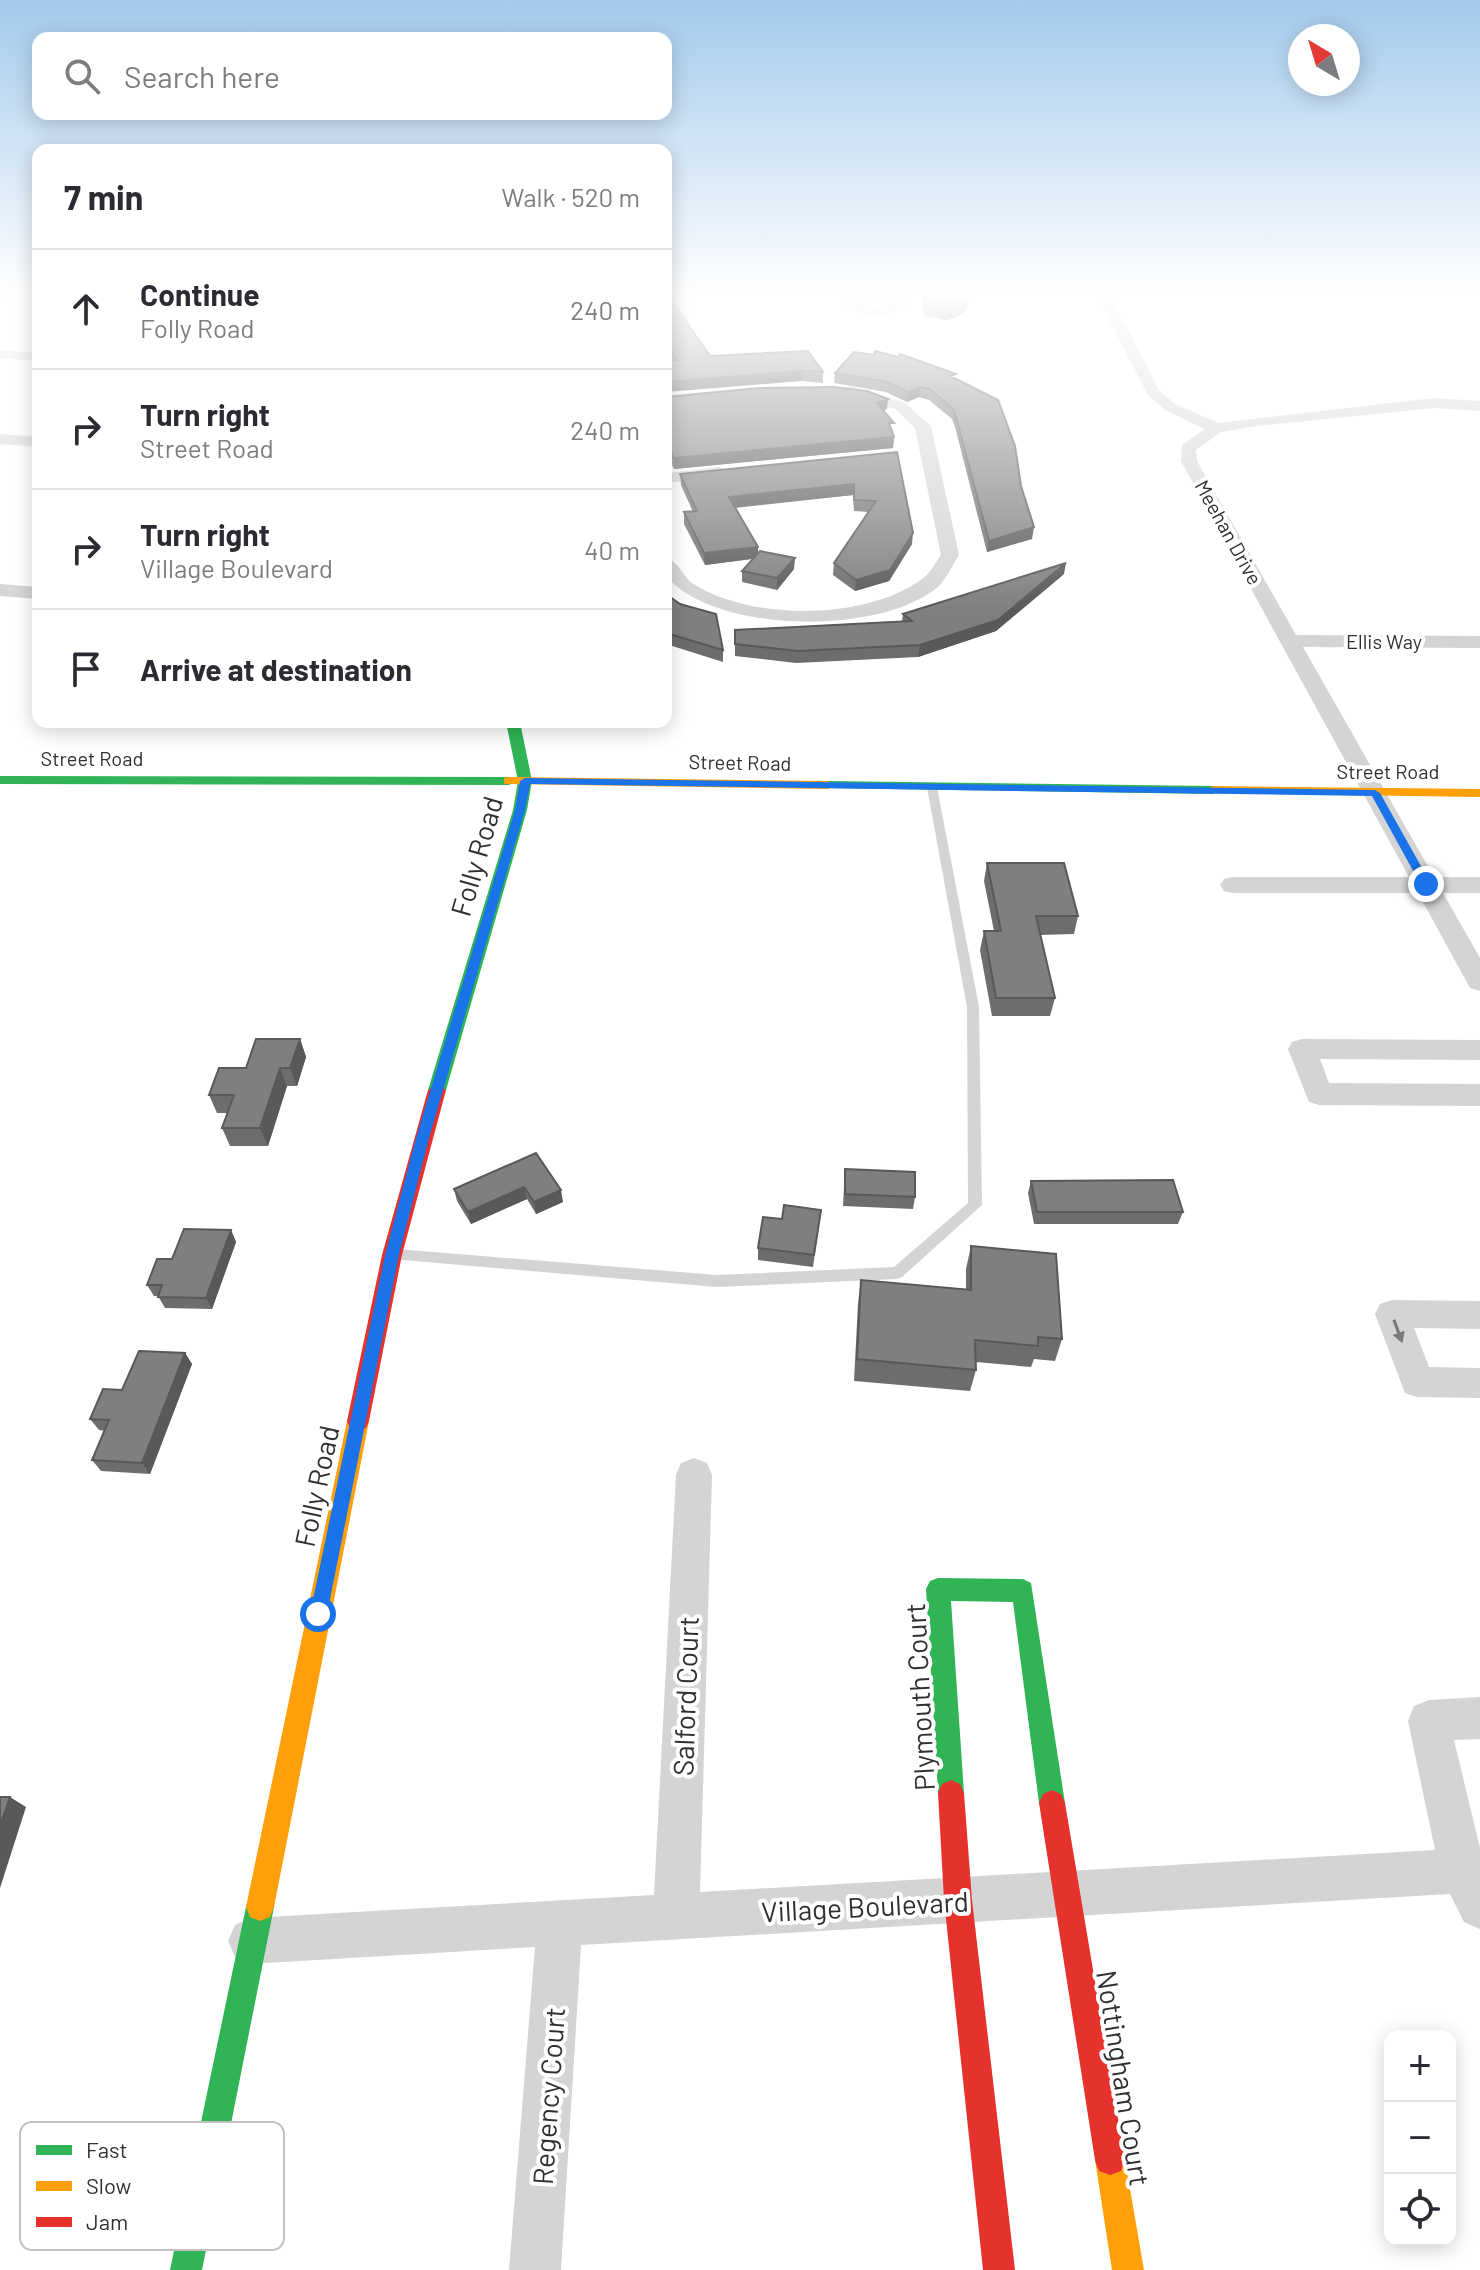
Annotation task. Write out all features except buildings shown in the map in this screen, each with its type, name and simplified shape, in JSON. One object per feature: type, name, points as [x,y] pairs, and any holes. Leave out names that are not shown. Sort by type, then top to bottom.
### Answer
[{"type":"street","points":[[672,574],[699,596],[746,610],[814,616],[844,614],[907,600],[936,581],[946,569],[950,555],[921,452],[923,426],[909,411],[880,399]]},
{"type":"street","points":[[1161,399],[1170,407],[1216,428],[1434,403],[1480,406]]},
{"type":"street","name":"Meehan Drive","points":[[1216,428],[1188,448],[1189,461],[1375,793]]},
{"type":"street","points":[[0,439],[32,442]]},
{"type":"street","points":[[672,477],[743,470]]},
{"type":"street","points":[[0,590],[32,593]]},
{"type":"street","name":"Ellis Way","points":[[1289,641],[1480,642]]},
{"type":"street","name":"Folly Road","points":[[215,2122],[392,1255],[423,1138],[520,810],[525,781],[514,728]]},
{"type":"street","name":"Street Road","points":[[0,780],[525,781],[1480,793]]},
{"type":"street","points":[[1375,793],[1480,982]]},
{"type":"street","points":[[1233,885],[1480,885]]},
{"type":"street","points":[[1480,1050],[1302,1049],[1319,1094],[1480,1095]]},
{"type":"street","points":[[1480,1315],[1392,1314],[1417,1382],[1480,1383]]},
{"type":"street","name":"Salford Court","points":[[676,1917],[694,1475]]},
{"type":"street","name":"Plymouth Court","points":[[958,1900],[938,1589],[1023,1591],[1065,1894]]},
{"type":"street","points":[[1474,1882],[1429,1721],[1480,1718]]},
{"type":"street","name":"Village Boulevard","points":[[251,1941],[1065,1894],[1474,1882]]},
{"type":"street","name":"Nottingham Court","points":[[1065,1894],[1128,2270]]},
{"type":"street","points":[[958,1900],[999,2270]]},
{"type":"street","name":"Regency Court","points":[[535,2270],[560,1923]]},
{"type":"street","name":"Folly Road","points":[[186,2270],[190,2250]]},
{"type":"lane","points":[[392,1255],[717,1281],[897,1273],[975,1205],[973,1007],[932,787]]},
{"type":"traffic: fast","points":[[437,1090],[520,810],[525,781],[514,728]]},
{"type":"traffic: fast","points":[[0,780],[509,781]]},
{"type":"traffic: fast","points":[[828,785],[1213,790]]},
{"type":"traffic: fast","points":[[951,1793],[938,1589],[1023,1591],[1052,1803]]},
{"type":"traffic: fast","points":[[216,2122],[260,1907]]},
{"type":"traffic: fast","points":[[186,2270],[190,2250]]},
{"type":"traffic: slow","points":[[509,781],[828,785]]},
{"type":"traffic: slow","points":[[1213,790],[1480,793]]},
{"type":"traffic: slow","points":[[260,1907],[358,1421]]},
{"type":"traffic: slow","points":[[1110,2160],[1128,2270]]},
{"type":"traffic: jam","points":[[358,1421],[392,1255],[437,1090]]},
{"type":"traffic: jam","points":[[951,1793],[958,1900],[999,2270]]},
{"type":"traffic: jam","points":[[1052,1803],[1110,2160]]},
{"type":"route","points":[[318,1614],[392,1255],[423,1138],[520,810],[525,781],[1375,793],[1426,884]]}]
